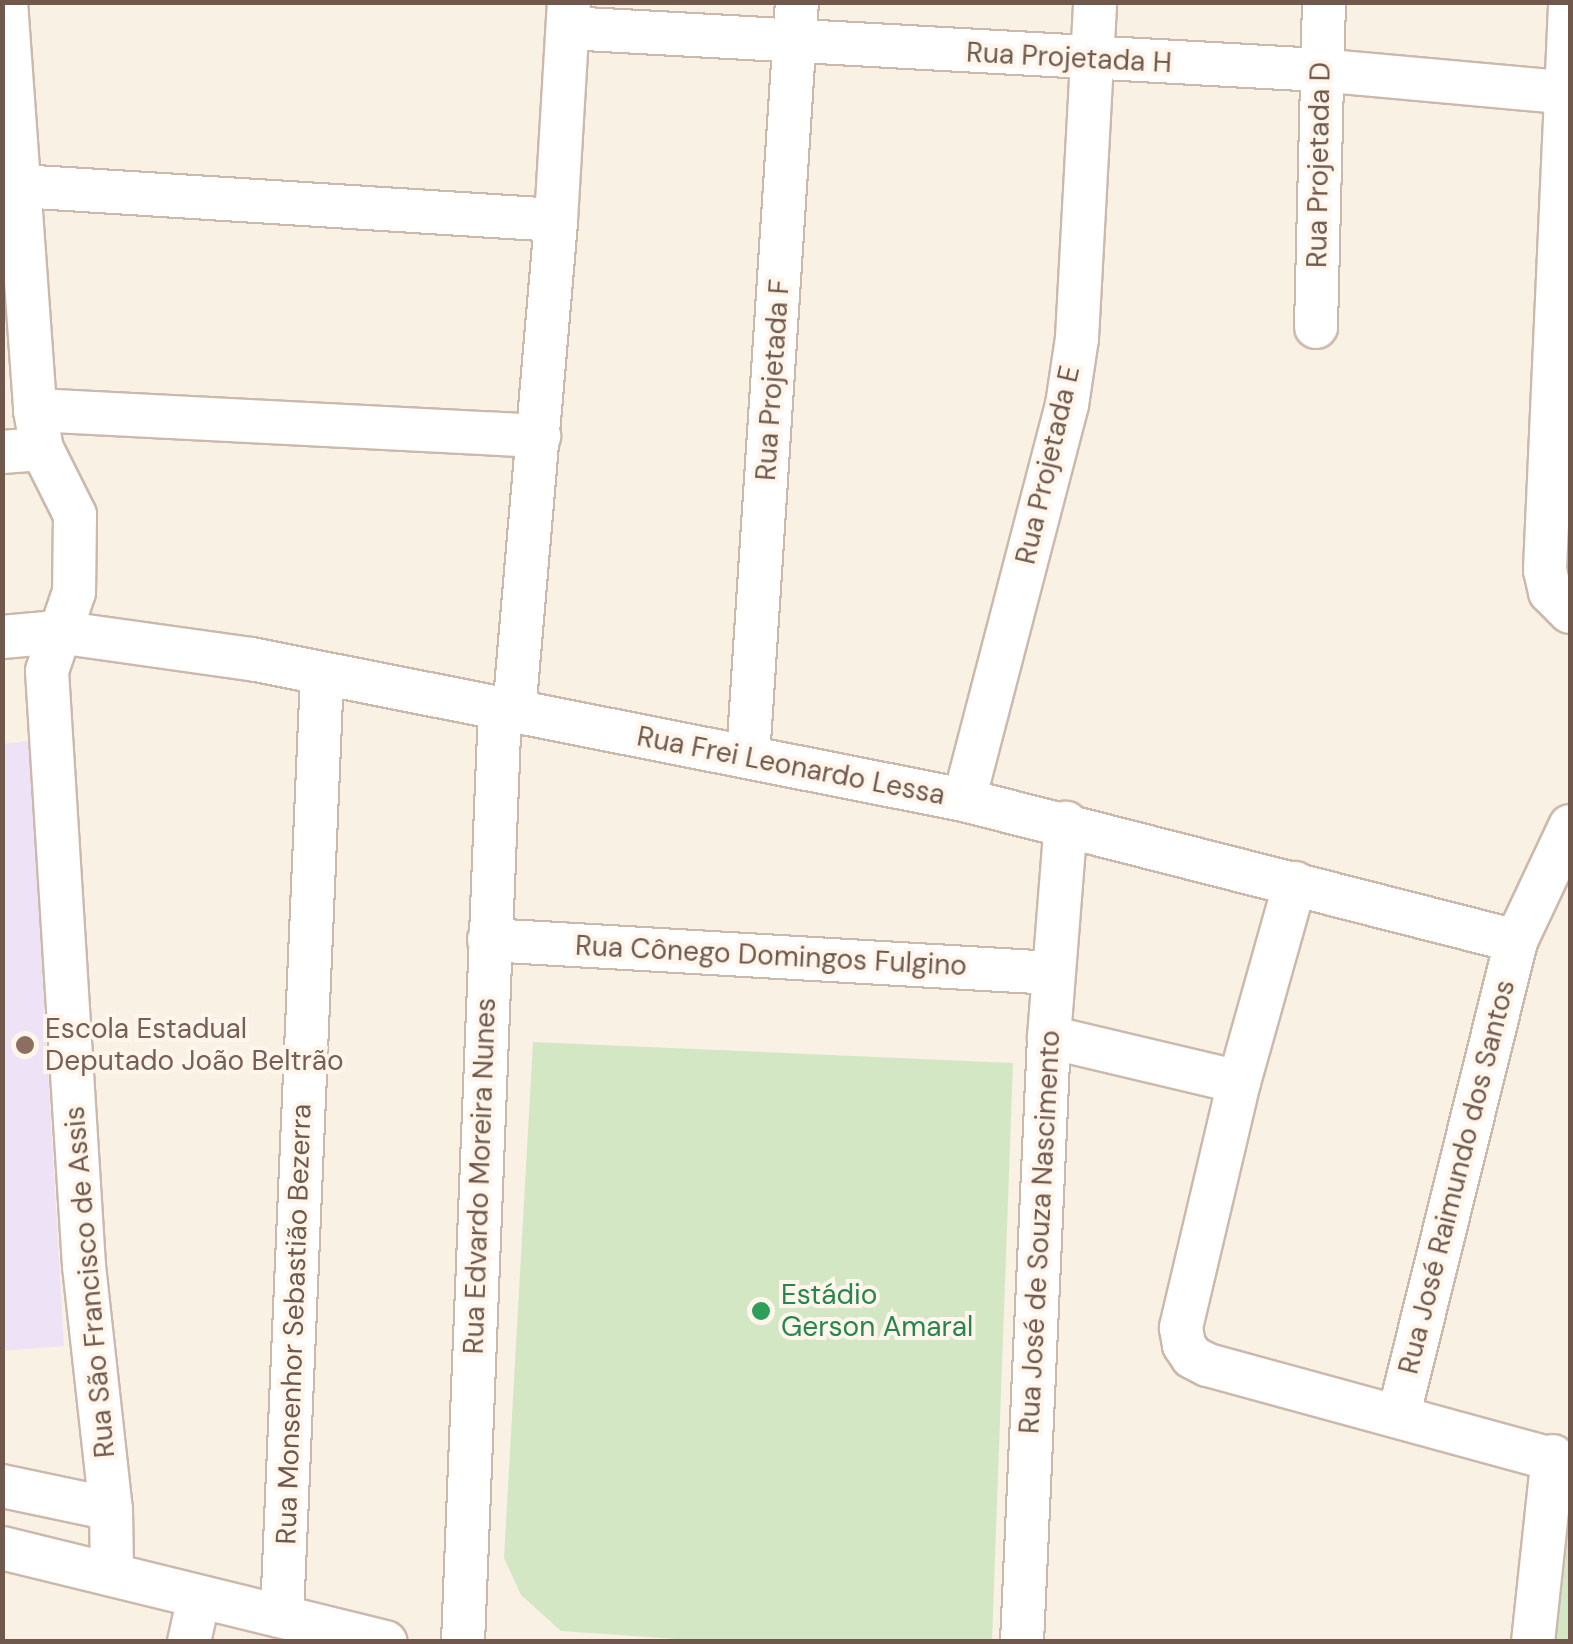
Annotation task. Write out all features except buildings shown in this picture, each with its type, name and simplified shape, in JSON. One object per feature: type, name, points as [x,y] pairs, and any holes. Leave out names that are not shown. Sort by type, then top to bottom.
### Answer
[{"type":"street","points":[[6,2],[20,186],[14,269],[26,437],[539,436]]},
{"type":"street","name":"Rua Projetada E","points":[[964,800],[1067,405],[1076,338],[1095,2]]},
{"type":"street","name":"Rua Projetada D","points":[[1316,327],[1319,70],[1324,2]]},
{"type":"street","points":[[1562,604],[1570,6]]},
{"type":"street","name":"Rua Projetada H","points":[[569,15],[796,22],[1091,60],[1319,70],[1568,92]]},
{"type":"street","name":"Rua Edvardo Moreira Nunes","points":[[463,1642],[489,940],[507,711],[539,436],[569,15]]},
{"type":"street","name":"Rua Projetada F","points":[[748,758],[796,22]]},
{"type":"street","points":[[20,186],[556,220]]},
{"type":"street","name":"Rua São Francisco de Assis","points":[[26,437],[75,515],[74,592],[47,672],[84,1266],[111,1510],[112,1575]]},
{"type":"street","name":"Rua Frei Leonardo Lessa","points":[[2,637],[58,632],[251,658],[964,800],[1516,940]]},
{"type":"street","name":"Rua Monsenhor Sebastião Bezerra","points":[[282,1614],[322,675]]},
{"type":"street","name":"Rua José de Souza Nascimento","points":[[1022,1642],[1049,1037],[1066,823]]},
{"type":"street","name":"Rua José Raimundo dos Santos","points":[[1398,1414],[1516,940],[1570,826]]},
{"type":"street","points":[[1295,883],[1239,1082],[1181,1328],[1192,1357],[1208,1365],[1562,1460],[1533,1642]]},
{"type":"street","name":"Rua Cônego Domingos Fulgino","points":[[489,940],[1053,973]]},
{"type":"street","points":[[1049,1037],[1239,1082]]},
{"type":"street","points":[[2,1486],[111,1510]]},
{"type":"street","points":[[2,1548],[386,1642]]},
{"type":"street","points":[[189,1642],[199,1596]]},
{"type":"shaded area","name":"Escola Estadual Deputado João Beltrão","points":[[29,741],[64,1346],[3,1351],[2,744]]},
{"type":"green space","name":"Estádio Gerson Amaral","points":[[533,1042],[1013,1063],[992,1641],[719,1642],[561,1631],[521,1595],[504,1558]]},
{"type":"green space","points":[[1570,1507],[1570,1641],[1549,1642],[1557,1522]]},
{"type":"place","name":"Escola Estadual Deputado João Beltrão","points":[[25,1045]]},
{"type":"place","name":"Estádio Gerson Amaral","points":[[761,1311]]}]
